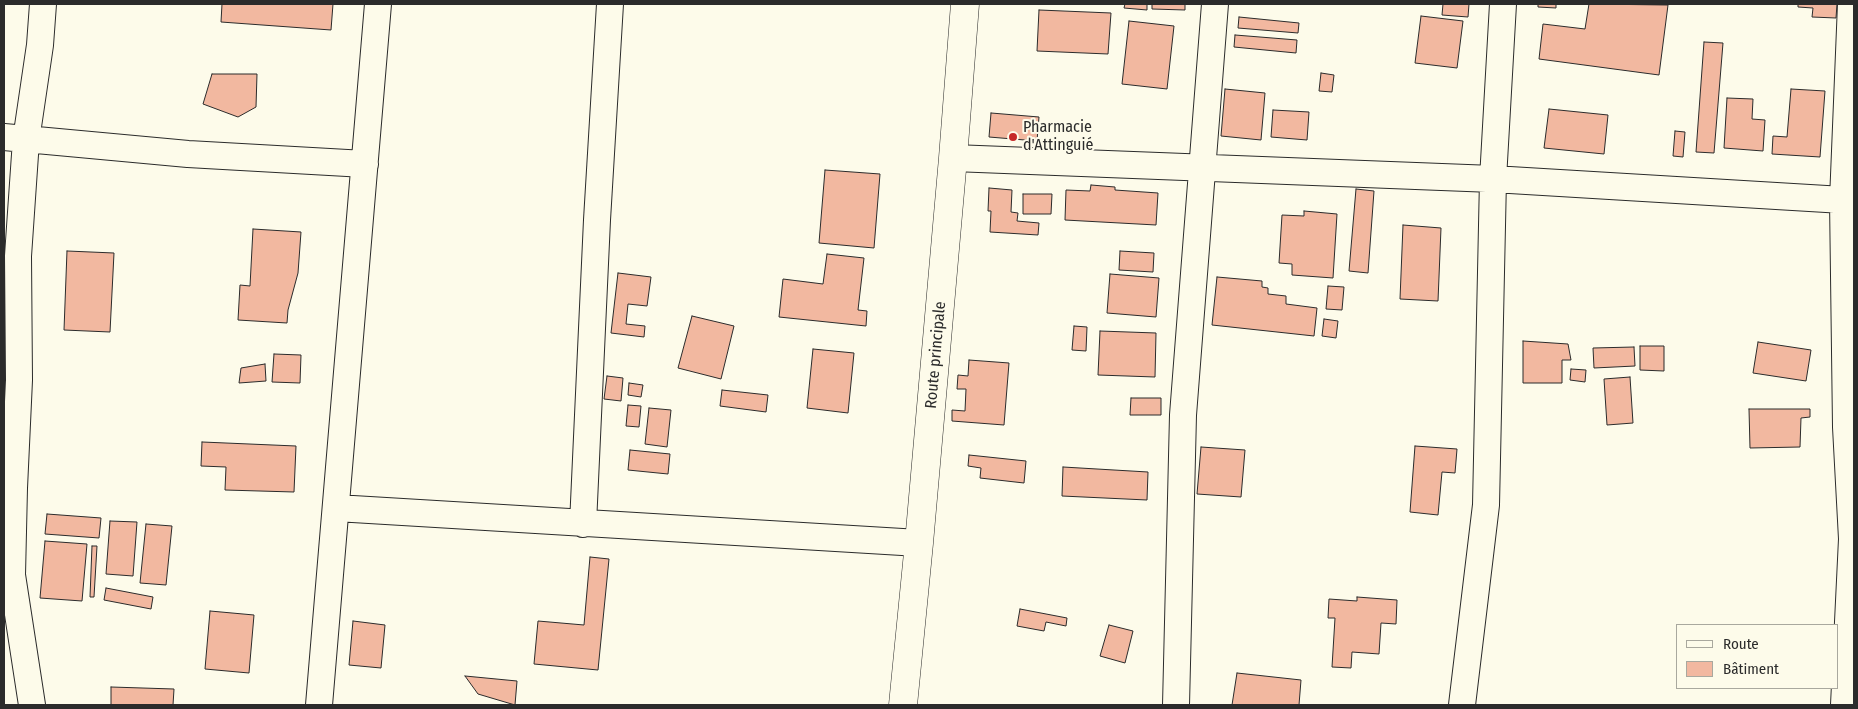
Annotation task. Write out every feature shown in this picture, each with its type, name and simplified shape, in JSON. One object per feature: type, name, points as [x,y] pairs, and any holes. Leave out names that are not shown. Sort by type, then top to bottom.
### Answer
[{"type":"street","points":[[32,705],[8,575],[19,380],[15,138],[40,45],[43,4]]},
{"type":"street","points":[[319,705],[378,4]]},
{"type":"street","points":[[583,524],[597,220],[610,4]]},
{"type":"street","name":"Route principale","points":[[903,705],[919,544],[965,4]]},
{"type":"street","points":[[1176,705],[1183,415],[1215,4]]},
{"type":"street","points":[[1462,705],[1486,506],[1493,179],[1503,4]]},
{"type":"street","points":[[1844,705],[1853,539],[1846,427],[1844,200],[1851,4]]},
{"type":"street","points":[[15,138],[188,154],[365,164]]},
{"type":"street","points":[[953,158],[1493,179],[1844,200]]},
{"type":"street","points":[[336,508],[919,544]]},
{"type":"building","points":[[222,4],[333,4],[331,30],[221,22]]},
{"type":"building","points":[[1125,4],[1147,4],[1147,10],[1124,8]]},
{"type":"building","points":[[1152,4],[1185,4],[1185,10],[1152,9]]},
{"type":"building","points":[[1443,4],[1469,4],[1468,17],[1442,15]]},
{"type":"building","points":[[1538,4],[1556,4],[1556,8],[1538,7]]},
{"type":"building","points":[[1589,4],[1668,5],[1659,75],[1539,59],[1543,24],[1585,29]]},
{"type":"building","points":[[1798,4],[1837,4],[1836,18],[1812,17],[1813,8],[1798,7]]},
{"type":"building","points":[[1039,10],[1111,13],[1108,54],[1037,51]]},
{"type":"building","points":[[1421,16],[1463,21],[1457,68],[1415,63]]},
{"type":"building","points":[[1239,17],[1299,23],[1298,33],[1238,28]]},
{"type":"building","points":[[1129,21],[1174,26],[1167,89],[1122,84]]},
{"type":"building","points":[[1235,35],[1297,40],[1296,53],[1234,47]]},
{"type":"building","points":[[1704,42],[1723,43],[1714,153],[1696,152]]},
{"type":"building","points":[[1321,73],[1334,75],[1332,92],[1319,91]]},
{"type":"building","points":[[212,74],[257,74],[256,107],[238,117],[203,104]]},
{"type":"building","points":[[1225,89],[1265,93],[1261,140],[1221,136]]},
{"type":"building","points":[[1791,89],[1825,91],[1820,157],[1772,154],[1773,136],[1787,137]]},
{"type":"building","points":[[1727,98],[1753,99],[1752,119],[1765,120],[1763,151],[1724,148]]},
{"type":"building","points":[[1549,109],[1608,115],[1604,154],[1544,148]]},
{"type":"building","points":[[1273,110],[1309,112],[1307,140],[1271,137]]},
{"type":"building","points":[[991,113],[1039,117],[1037,141],[989,137]]},
{"type":"building","points":[[1675,131],[1685,132],[1683,157],[1673,156]]},
{"type":"building","points":[[825,170],[880,174],[874,248],[819,243]]},
{"type":"building","points":[[1091,185],[1115,187],[1115,190],[1158,193],[1156,225],[1065,220],[1066,190],[1090,191]]},
{"type":"building","points":[[989,188],[1012,190],[1011,212],[1018,213],[1017,221],[1039,223],[1038,235],[990,232],[991,211],[988,211]]},
{"type":"building","points":[[1356,189],[1374,191],[1368,273],[1349,271]]},
{"type":"building","points":[[1023,194],[1052,194],[1051,214],[1023,214]]},
{"type":"building","points":[[1304,211],[1337,214],[1333,278],[1292,275],[1292,264],[1279,263],[1282,215],[1304,216]]},
{"type":"building","points":[[1403,225],[1441,228],[1438,301],[1400,299]]},
{"type":"building","points":[[253,229],[301,232],[298,273],[288,310],[287,323],[238,320],[240,285],[250,286]]},
{"type":"building","points":[[67,251],[114,253],[110,332],[64,330]]},
{"type":"building","points":[[1120,251],[1154,253],[1153,272],[1119,270]]},
{"type":"building","points":[[827,254],[864,258],[858,310],[867,311],[866,326],[779,317],[783,279],[823,284]]},
{"type":"building","points":[[618,273],[651,277],[647,306],[628,304],[626,324],[645,326],[644,337],[611,333]]},
{"type":"building","points":[[1110,274],[1159,278],[1156,317],[1107,313]]},
{"type":"building","points":[[1217,277],[1262,281],[1262,287],[1268,288],[1268,294],[1286,296],[1286,304],[1317,308],[1314,336],[1212,325]]},
{"type":"building","points":[[1328,286],[1344,287],[1342,310],[1326,309]]},
{"type":"building","points":[[692,316],[734,326],[721,379],[678,368]]},
{"type":"building","points":[[1324,319],[1338,321],[1336,338],[1322,336]]},
{"type":"building","points":[[1074,326],[1087,327],[1086,351],[1072,350]]},
{"type":"building","points":[[1100,331],[1156,333],[1155,377],[1098,375]]},
{"type":"building","points":[[1523,341],[1568,344],[1571,360],[1562,360],[1562,383],[1523,383]]},
{"type":"building","points":[[1758,342],[1811,350],[1806,381],[1753,373]]},
{"type":"building","points":[[1640,346],[1664,346],[1664,371],[1640,370]]},
{"type":"building","points":[[1634,347],[1635,366],[1594,368],[1593,348]]},
{"type":"building","points":[[813,349],[854,353],[848,413],[807,408]]},
{"type":"building","points":[[274,354],[301,355],[300,383],[272,382]]},
{"type":"building","points":[[969,360],[1009,363],[1004,425],[952,421],[952,410],[965,411],[966,389],[957,389],[958,375],[968,376]]},
{"type":"building","points":[[265,364],[266,381],[239,383],[241,368]]},
{"type":"building","points":[[1571,369],[1586,370],[1585,382],[1570,380]]},
{"type":"building","points":[[607,376],[623,378],[621,401],[604,399]]},
{"type":"building","points":[[1630,377],[1633,423],[1607,425],[1604,379]]},
{"type":"building","points":[[629,383],[643,385],[641,397],[628,395]]},
{"type":"building","points":[[722,390],[768,395],[766,412],[720,406]]},
{"type":"building","points":[[1131,398],[1161,398],[1161,415],[1130,415]]},
{"type":"building","points":[[628,405],[641,406],[639,427],[626,426]]},
{"type":"building","points":[[649,408],[671,410],[667,447],[645,444]]},
{"type":"building","points":[[1749,409],[1810,409],[1810,417],[1801,418],[1800,447],[1750,448]]},
{"type":"building","points":[[202,442],[296,446],[294,492],[225,490],[226,467],[201,466]]},
{"type":"building","points":[[1415,446],[1457,449],[1455,473],[1442,472],[1438,515],[1410,512]]},
{"type":"building","points":[[1201,447],[1245,450],[1241,497],[1197,494]]},
{"type":"building","points":[[630,450],[670,454],[668,474],[628,470]]},
{"type":"building","points":[[969,455],[1026,461],[1024,483],[980,478],[981,468],[968,466]]},
{"type":"building","points":[[1063,467],[1148,472],[1147,500],[1062,496]]},
{"type":"building","points":[[47,514],[101,518],[99,538],[45,534]]},
{"type":"building","points":[[110,521],[137,522],[133,576],[106,574]]},
{"type":"building","points":[[146,524],[172,526],[166,585],[140,583]]},
{"type":"building","points":[[45,541],[87,544],[82,601],[40,598]]},
{"type":"building","points":[[92,546],[97,546],[94,597],[90,597]]},
{"type":"building","points":[[590,557],[609,559],[598,670],[534,664],[538,621],[584,625]]},
{"type":"building","points":[[106,588],[153,597],[151,609],[104,600]]},
{"type":"building","points":[[1357,597],[1397,600],[1396,624],[1381,623],[1379,654],[1352,652],[1351,668],[1332,667],[1335,618],[1328,618],[1329,599],[1357,601]]},
{"type":"building","points":[[1020,609],[1067,618],[1066,626],[1046,622],[1044,631],[1017,626]]},
{"type":"building","points":[[210,611],[254,615],[249,673],[205,669]]},
{"type":"building","points":[[353,621],[385,625],[381,668],[349,665]]},
{"type":"building","points":[[1109,625],[1133,631],[1125,663],[1100,656]]},
{"type":"building","points":[[1237,673],[1301,680],[1299,705],[1232,705]]},
{"type":"building","points":[[465,676],[517,681],[515,705],[478,694]]},
{"type":"building","points":[[111,687],[174,689],[173,705],[111,705]]},
{"type":"place","name":"Pharmacie d'Attinguié","points":[[1013,137]]}]
